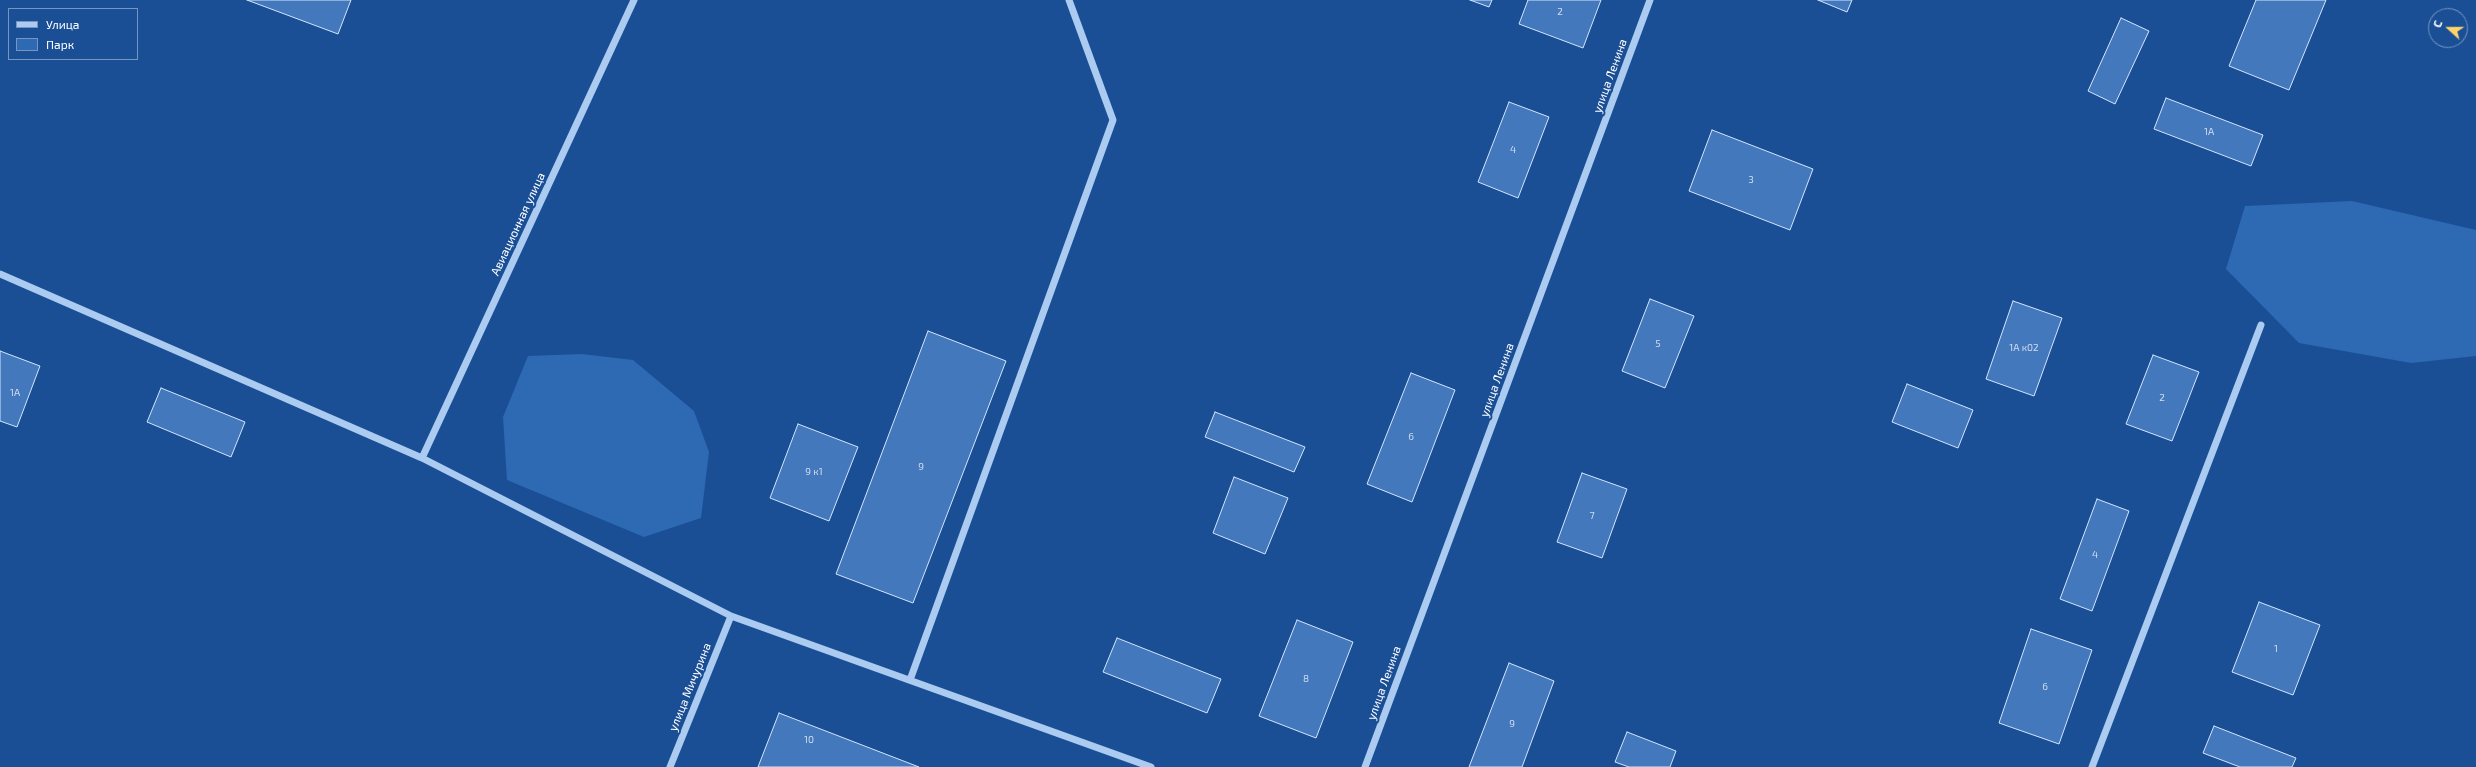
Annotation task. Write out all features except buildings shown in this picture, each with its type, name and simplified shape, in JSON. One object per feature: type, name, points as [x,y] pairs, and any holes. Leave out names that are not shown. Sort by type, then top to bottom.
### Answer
[{"type":"street","name":"Авиационная улица","points":[[422,458],[634,0]]},
{"type":"street","points":[[910,680],[1113,120],[1069,0]]},
{"type":"street","name":"улица Ленина","points":[[1365,767],[1650,0]]},
{"type":"street","points":[[0,274],[422,458],[731,616],[1151,767]]},
{"type":"street","points":[[2092,767],[2261,325]]},
{"type":"street","name":"улица Мичурина","points":[[670,767],[731,616]]},
{"type":"green space","points":[[2352,201],[2476,230],[2476,356],[2411,363],[2299,343],[2226,269],[2245,206]]},
{"type":"green space","points":[[582,354],[633,360],[694,411],[709,452],[701,518],[644,537],[507,480],[503,417],[528,356]]}]
